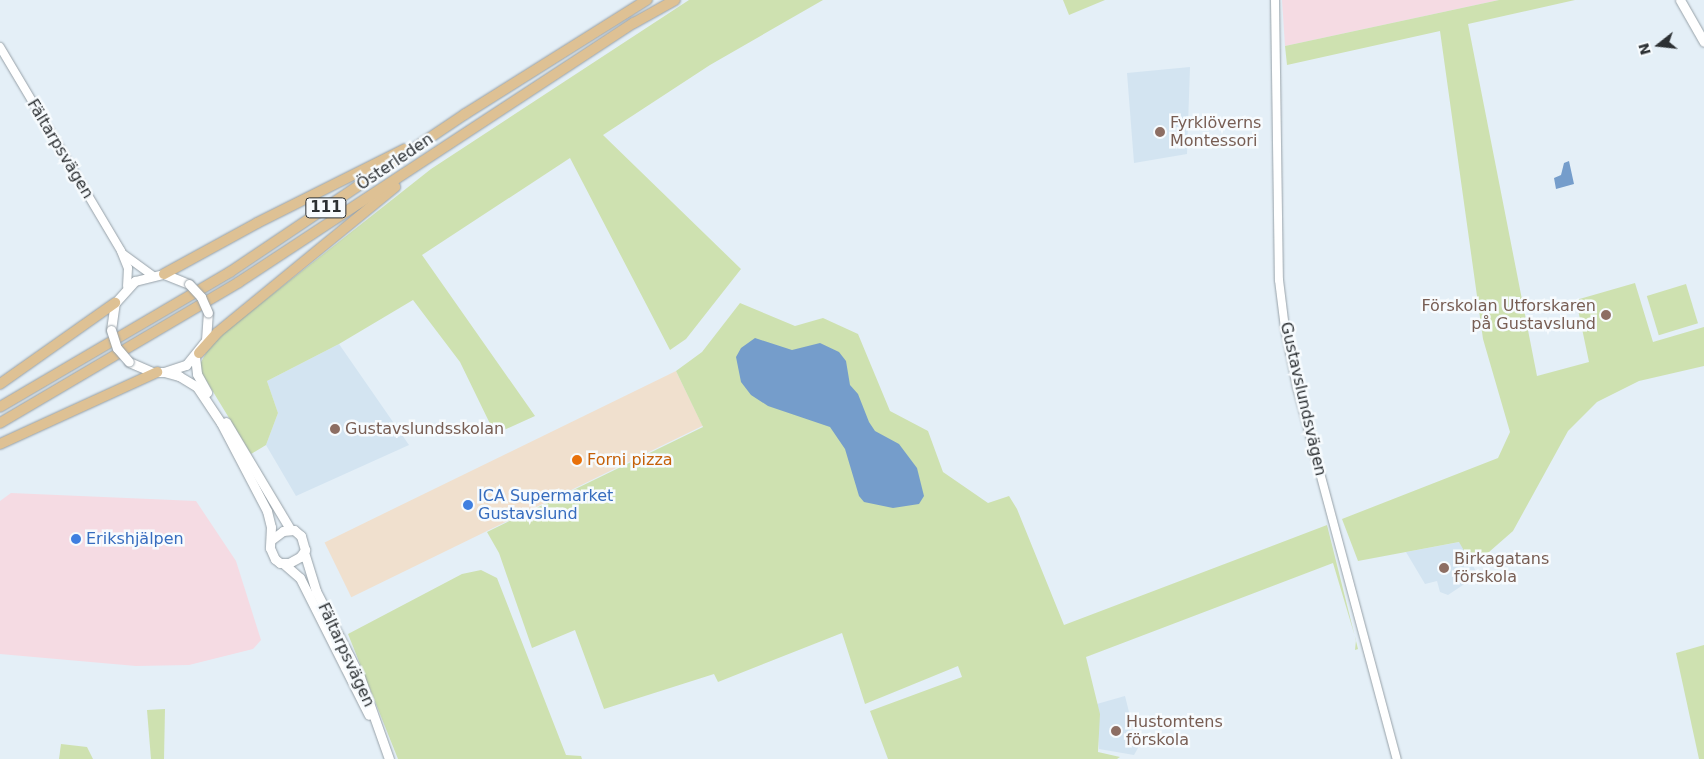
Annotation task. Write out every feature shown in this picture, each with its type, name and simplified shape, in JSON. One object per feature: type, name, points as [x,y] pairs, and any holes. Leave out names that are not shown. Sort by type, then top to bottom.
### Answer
[{"type":"main road","name":"Österleden","points":[[0,407],[230,272],[444,128],[647,0]]},
{"type":"main road","name":"Österleden","points":[[0,423],[239,282],[675,0]]},
{"type":"main road","points":[[1680,0],[1704,42]]},
{"type":"main road","points":[[0,384],[115,303],[128,286],[152,275],[164,274],[257,222],[444,128]]},
{"type":"main road","points":[[0,444],[161,372],[181,367],[197,355],[218,332],[432,156]]},
{"type":"main road","points":[[115,303],[111,330],[117,348],[129,362],[189,381],[206,399],[267,511],[272,556],[284,564],[297,559],[304,552],[301,536],[290,530],[202,383],[197,355],[206,340],[208,313],[201,297],[189,284],[164,274]]},
{"type":"main road","points":[[270,540],[290,530]]},
{"type":"main road","name":"Fältarpsvägen","points":[[304,552],[316,591],[360,677],[388,759]]},
{"type":"main road","name":"Fältarpsvägen","points":[[284,564],[300,578],[388,759]]},
{"type":"street","name":"Gustavslundsvägen","points":[[1274,0],[1279,280],[1285,328],[1297,387],[1397,759]]},
{"type":"street","name":"Fältarpsvägen","points":[[0,47],[121,252],[128,268],[128,286]]},
{"type":"street","name":"Fältarpsvägen","points":[[121,252],[152,275]]},
{"type":"shaded area","points":[[1282,0],[1499,0],[1285,46]]},
{"type":"shaded area","points":[[1190,67],[1187,154],[1134,163],[1127,73]]},
{"type":"shaded area","name":"Gustavslundsskolan","points":[[339,344],[409,445],[296,496],[266,445],[278,413],[267,381]]},
{"type":"shaded area","points":[[676,371],[703,426],[351,597],[325,542]]},
{"type":"shaded area","points":[[11,493],[196,501],[236,561],[261,640],[253,649],[189,665],[136,666],[0,654],[0,501]]},
{"type":"shaded area","name":"Birkagatans förskola","points":[[1460,542],[1478,575],[1448,595],[1440,592],[1437,581],[1425,584],[1406,552]]},
{"type":"shaded area","name":"Hustomtens förskola","points":[[1125,696],[1138,748],[1134,755],[1099,749],[1097,704]]},
{"type":"green space","points":[[689,0],[823,0],[710,65],[603,135],[741,269],[686,339],[670,350],[570,158],[422,255],[535,416],[495,434],[460,362],[413,300],[339,344],[267,381],[278,413],[266,445],[251,454],[201,372],[200,364],[212,342],[431,169]]},
{"type":"green space","points":[[1063,0],[1105,0],[1069,15]]},
{"type":"green space","points":[[1499,0],[1575,0],[1468,24],[1537,376],[1589,362],[1576,300],[1635,283],[1653,342],[1704,327],[1704,366],[1639,381],[1597,402],[1568,431],[1513,531],[1473,566],[1459,542],[1358,561],[1342,519],[1498,458],[1510,432],[1483,339],[1440,31],[1287,65],[1285,46]]},
{"type":"green space","points":[[1686,284],[1698,323],[1659,335],[1647,296]]},
{"type":"green space","points":[[740,303],[795,326],[823,318],[858,334],[890,411],[928,431],[943,472],[988,503],[1009,496],[1017,509],[1064,625],[1327,525],[1354,635],[1333,563],[1086,657],[1100,714],[1098,752],[1120,757],[1117,759],[888,759],[870,711],[962,677],[958,666],[865,704],[842,633],[718,682],[714,674],[604,709],[575,630],[532,648],[499,553],[487,532],[703,427],[676,371],[702,352]]},
{"type":"green space","points":[[481,570],[497,578],[566,755],[581,756],[582,759],[398,759],[348,634],[462,574]]},
{"type":"green space","points":[[1704,645],[1704,759],[1699,759],[1676,653]]},
{"type":"green space","points":[[165,709],[164,759],[151,759],[147,710]]},
{"type":"green space","points":[[61,744],[87,747],[93,759],[59,759]]},
{"type":"water","points":[[1569,161],[1574,184],[1556,189],[1554,178],[1561,175],[1564,163]]},
{"type":"water","points":[[755,338],[792,350],[820,343],[839,352],[846,361],[850,385],[858,394],[869,422],[875,431],[899,444],[917,468],[924,496],[919,504],[893,508],[864,502],[859,496],[845,449],[830,427],[768,406],[751,395],[741,382],[736,357],[741,348]]},
{"type":"place","name":"Fyrklöverns Montessori","points":[[1160,132]]},
{"type":"place","name":"Förskolan Utforskaren på Gustavslund","points":[[1606,315]]},
{"type":"place","name":"Gustavslundsskolan","points":[[335,429]]},
{"type":"place","name":"Forni pizza","points":[[577,460]]},
{"type":"place","name":"ICA Supermarket Gustavslund","points":[[468,505]]},
{"type":"place","name":"Erikshjälpen","points":[[76,539]]},
{"type":"place","name":"Birkagatans förskola","points":[[1444,568]]},
{"type":"place","name":"Hustomtens förskola","points":[[1116,731]]}]
